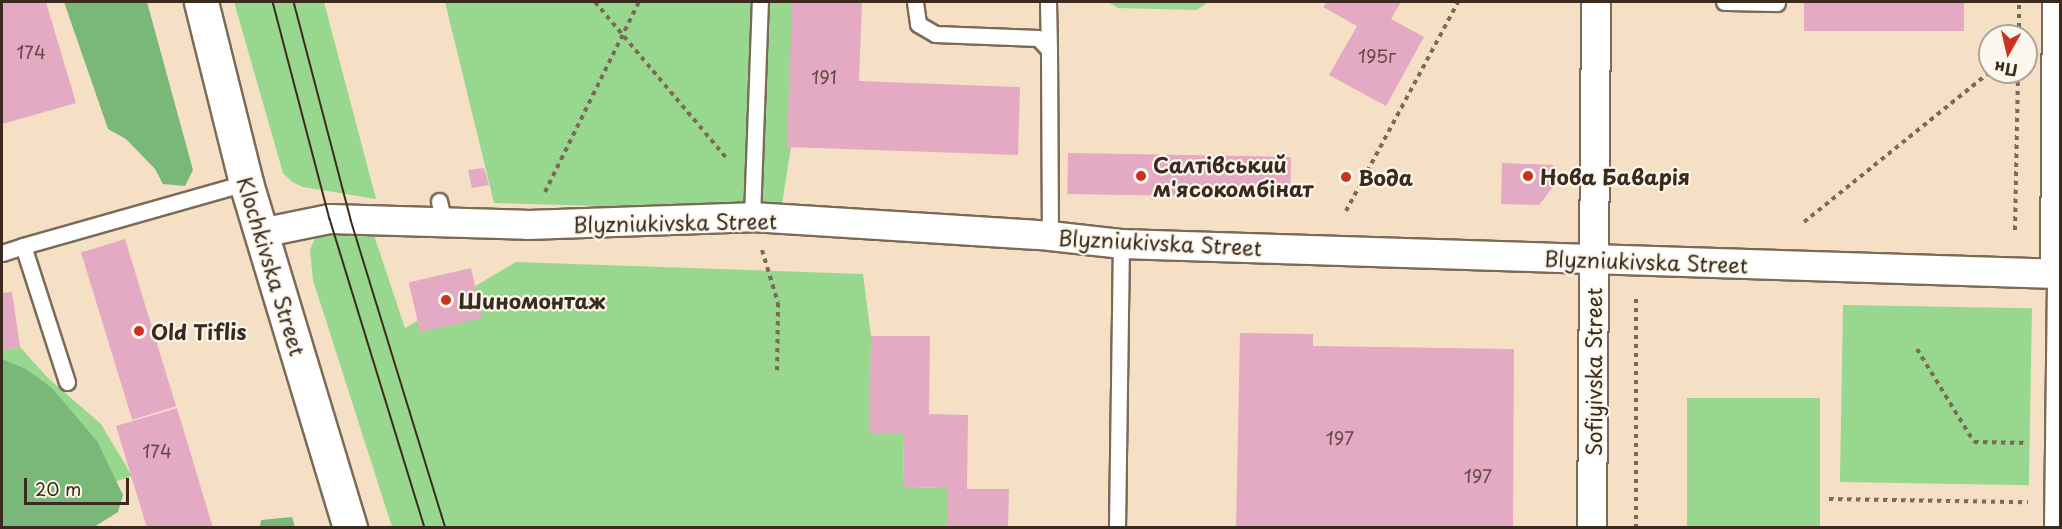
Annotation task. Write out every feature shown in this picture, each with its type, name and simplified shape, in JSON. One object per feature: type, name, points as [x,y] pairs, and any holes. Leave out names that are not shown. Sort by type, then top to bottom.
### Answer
[{"type":"main road","name":"Klochkivska Street","points":[[201,2],[246,183],[350,528]]},
{"type":"street","name":"Sofiyivska Street","points":[[1592,528],[1596,2]]},
{"type":"street","points":[[2057,2],[2058,274]]},
{"type":"street","name":"Blyzniukivska Street","points":[[261,233],[330,219],[442,211],[528,225],[753,204],[1121,244],[2058,274]]},
{"type":"lane","points":[[753,204],[760,2]]},
{"type":"lane","points":[[915,2],[918,24],[935,34],[1038,38],[1049,50]]},
{"type":"lane","points":[[1048,2],[1050,236]]},
{"type":"lane","points":[[1724,2],[1777,3]]},
{"type":"lane","points":[[2,253],[246,183]]},
{"type":"lane","points":[[1117,528],[1121,244]]},
{"type":"lane","points":[[23,246],[67,382]]},
{"type":"lane","points":[[2052,528],[2056,503],[2053,444],[2058,274]]},
{"type":"path","points":[[595,2],[623,34],[753,204],[778,303],[777,373]]},
{"type":"path","points":[[528,225],[639,2]]},
{"type":"path","points":[[1346,211],[1458,2]]},
{"type":"path","points":[[2019,2],[2019,24]]},
{"type":"path","points":[[1804,222],[1978,82]]},
{"type":"path","points":[[2015,230],[2018,84]]},
{"type":"path","points":[[1626,260],[1638,300],[1636,528]]},
{"type":"path","points":[[1917,349],[1974,442],[2053,444]]},
{"type":"path","points":[[1829,499],[2056,503]]},
{"type":"green space","points":[[64,2],[147,2],[193,170],[185,186],[163,184],[155,169],[126,139],[108,129]]},
{"type":"green space","points":[[234,2],[324,2],[376,199],[303,187],[292,182],[283,173]]},
{"type":"green space","points":[[445,2],[792,2],[791,147],[781,211],[494,203]]},
{"type":"green space","points":[[1108,2],[1208,2],[1197,10],[1118,8]]},
{"type":"green space","points":[[324,231],[374,235],[405,328],[516,262],[863,274],[871,336],[870,433],[904,434],[903,487],[948,488],[948,527],[392,527],[313,280],[310,250],[314,240]]},
{"type":"green space","points":[[1843,305],[2032,308],[2029,485],[1840,482]]},
{"type":"green space","points":[[20,347],[48,378],[101,424],[132,476],[2,520],[2,350]]},
{"type":"green space","points":[[2,359],[26,369],[52,388],[97,441],[123,495],[118,512],[94,527],[2,527]]},
{"type":"green space","points":[[1687,398],[1820,398],[1820,527],[1687,527]]},
{"type":"green space","points":[[292,517],[295,527],[260,527],[261,520]]},
{"type":"building","points":[[2,2],[46,2],[76,103],[2,124]]},
{"type":"building","points":[[792,2],[862,2],[859,81],[1020,87],[1018,155],[787,147]]},
{"type":"building","points":[[1327,2],[1401,2],[1391,19],[1424,37],[1386,106],[1329,75],[1357,26],[1323,7]]},
{"type":"building","points":[[1804,2],[1964,2],[1964,31],[1804,31]]},
{"type":"building","points":[[1068,153],[1291,157],[1290,198],[1067,194]]},
{"type":"building","name":"Нова Баварія","points":[[1502,163],[1554,165],[1553,187],[1539,205],[1501,204]]},
{"type":"building","points":[[484,168],[489,185],[472,188],[468,170]]},
{"type":"building","points":[[125,239],[176,406],[132,420],[81,252]]},
{"type":"building","name":"Шиномонтаж","points":[[471,268],[482,318],[420,332],[409,282]]},
{"type":"building","points":[[12,292],[20,347],[2,350],[2,293]]},
{"type":"building","points":[[1240,333],[1313,334],[1313,346],[1514,349],[1513,528],[1236,528]]},
{"type":"building","points":[[871,336],[930,336],[929,414],[968,415],[967,489],[1009,489],[1008,528],[948,528],[948,488],[903,487],[904,434],[869,434]]},
{"type":"building","points":[[177,408],[213,528],[147,528],[116,426]]},
{"type":"tram line","points":[[273,2],[330,219],[425,528]]},
{"type":"tram line","points":[[294,2],[351,220],[446,528]]},
{"type":"place","name":"Салтівський м'ясокомбінат","points":[[1141,176]]},
{"type":"place","name":"Нова Баварія","points":[[1528,176]]},
{"type":"place","name":"Вода","points":[[1346,177]]},
{"type":"place","name":"Шиномонтаж","points":[[446,300]]},
{"type":"place","name":"Old Tiflis","points":[[139,331]]}]
